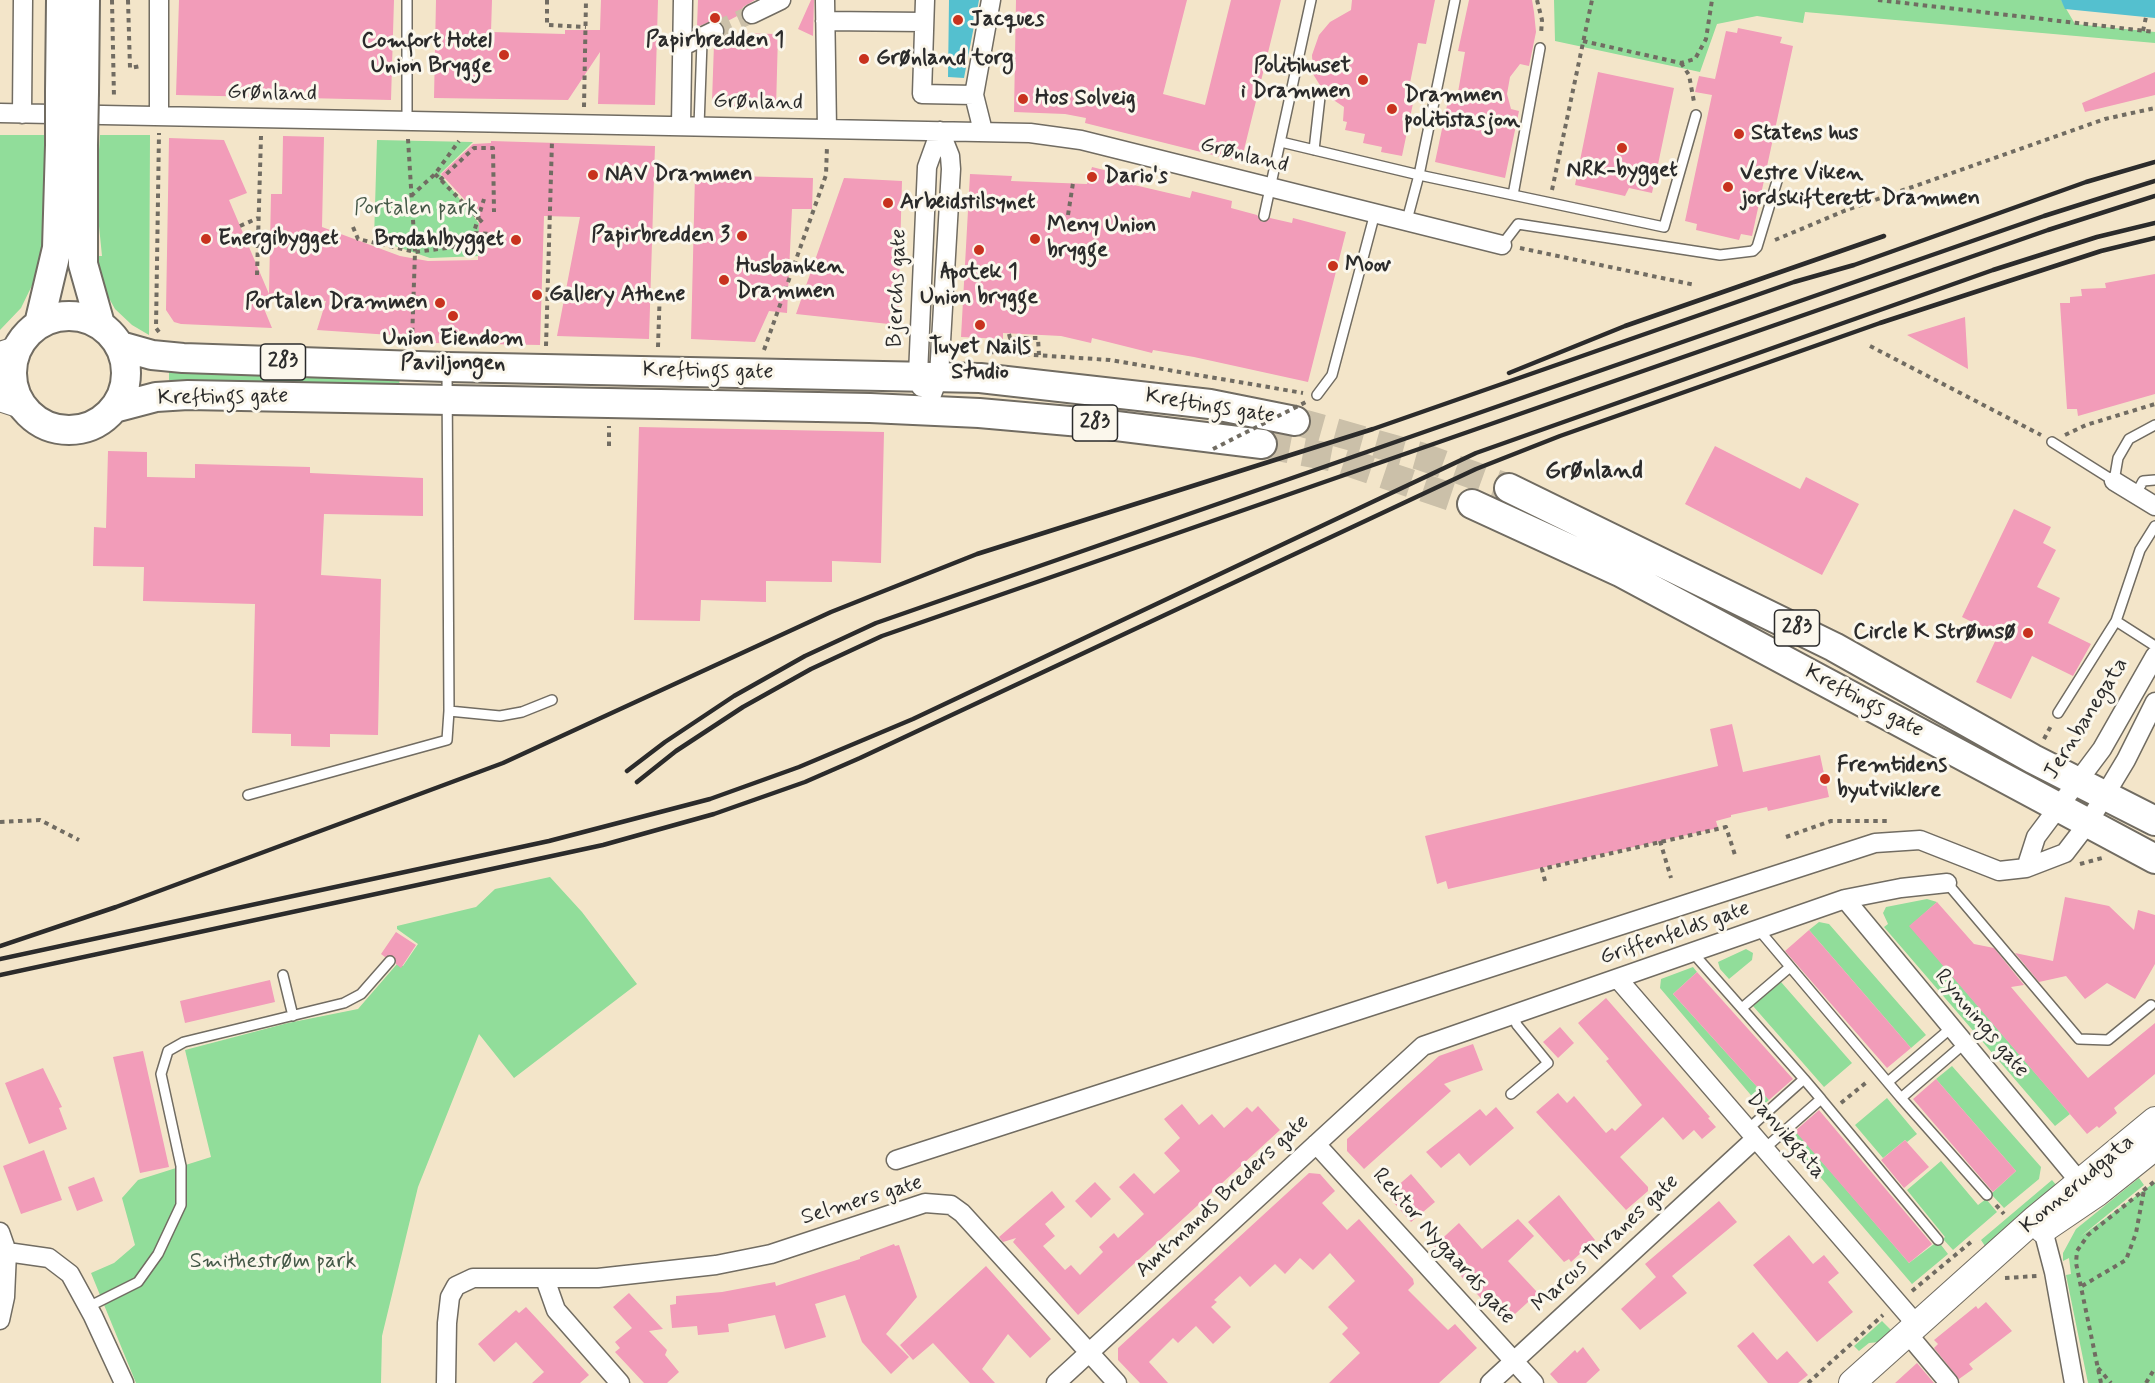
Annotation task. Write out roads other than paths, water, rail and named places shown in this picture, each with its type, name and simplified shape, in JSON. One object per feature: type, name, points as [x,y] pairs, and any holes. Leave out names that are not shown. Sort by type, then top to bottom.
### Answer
[{"type":"main road","name":"283","points":[[62,0],[72,92]]},
{"type":"main road","name":"283","points":[[71,145],[83,264],[100,324],[120,346],[126,362],[127,378],[118,407],[88,427],[69,430],[42,423],[10,402],[12,365],[8,352],[39,324],[57,248],[71,145],[72,92],[85,0]]},
{"type":"main road","points":[[39,324],[61,317],[78,316],[100,324]]},
{"type":"main road","name":"Kreftings gate","points":[[120,346],[152,356],[183,358],[447,367],[928,376],[1112,391],[1210,404],[1300,411]]},
{"type":"main road","name":"Kreftings gate","points":[[118,407],[156,397],[188,395],[926,410],[1092,423],[1262,444]]},
{"type":"main road","name":"Kreftings gate","points":[[1509,488],[1834,647],[2078,782],[2155,821]]},
{"type":"main road","name":"Kreftings gate","points":[[1473,504],[1620,572],[2155,859]]},
{"type":"main road","name":"Konnerudgata","points":[[2039,1224],[2079,1181],[2155,1120]]},
{"type":"main road","name":"Konnerudgata","points":[[1852,1383],[2002,1250],[2039,1224],[2096,1194],[2155,1147]]},
{"type":"street","points":[[22,114],[23,0]]},
{"type":"street","points":[[159,0],[159,115]]},
{"type":"street","points":[[683,0],[683,46],[690,125]]},
{"type":"street","points":[[752,14],[781,0]]},
{"type":"street","points":[[825,0],[827,128]]},
{"type":"street","points":[[925,0],[922,93],[974,94]]},
{"type":"street","points":[[982,131],[974,94],[991,0]]},
{"type":"street","points":[[825,21],[924,22]]},
{"type":"street","points":[[683,46],[708,37]]},
{"type":"street","name":"Grønland","points":[[0,113],[982,131],[1081,140],[1271,188],[1407,219],[1502,246]]},
{"type":"street","name":"Bjerchs gate","points":[[926,410],[951,169],[950,156],[940,130]]},
{"type":"street","points":[[2114,481],[2155,506]]},
{"type":"street","name":"Jernbanegata","points":[[2026,868],[2036,837],[2102,749],[2155,656]]},
{"type":"street","points":[[896,1160],[1875,843],[1920,840],[1999,871],[2026,868],[2065,853],[2105,796],[2155,702]]},
{"type":"street","name":"Griffenfelds gate","points":[[1423,1046],[1845,899],[1901,888],[1947,883]]},
{"type":"street","name":"Rynnings gate","points":[[1845,899],[2079,1181]]},
{"type":"street","name":"Danvikgata","points":[[1618,979],[1755,1139],[1912,1329],[1949,1383]]},
{"type":"street","name":"Amtmands Breders gate","points":[[1056,1383],[1423,1046]]},
{"type":"street","name":"Marcus Thranes gate","points":[[1490,1383],[1755,1139]]},
{"type":"street","name":"Rektor Nygaards gate","points":[[1316,1144],[1534,1383]]},
{"type":"street","name":"Selmers gate","points":[[446,1383],[450,1297],[456,1287],[473,1278],[486,1276],[545,1279],[628,1276],[716,1265],[771,1254],[925,1203],[940,1203],[951,1205],[962,1213],[1117,1383]]},
{"type":"street","points":[[2039,1224],[2054,1272],[2074,1383]]},
{"type":"street","points":[[0,1232],[7,1252],[0,1320]]},
{"type":"street","points":[[7,1252],[49,1258],[70,1274],[124,1383]]},
{"type":"street","points":[[545,1279],[556,1310],[620,1383]]},
{"type":"lane","points":[[407,0],[407,120]]},
{"type":"lane","points":[[1264,216],[1311,0]]},
{"type":"lane","points":[[1407,219],[1419,176],[1455,0]]},
{"type":"lane","points":[[690,125],[708,37]]},
{"type":"lane","points":[[1513,195],[1540,48]]},
{"type":"lane","points":[[1314,150],[1320,97]]},
{"type":"lane","points":[[1281,142],[1419,176],[1664,227],[1696,115]]},
{"type":"lane","points":[[1502,246],[1518,224],[1720,255],[1753,251],[1757,247],[1777,181]]},
{"type":"lane","points":[[1317,395],[1332,375],[1375,213]]},
{"type":"lane","points":[[248,795],[447,740],[449,711],[447,367]]},
{"type":"lane","points":[[2052,442],[2114,481],[2118,458],[2129,439],[2153,427]]},
{"type":"lane","points":[[2136,494],[2143,481],[2155,480]]},
{"type":"lane","points":[[2058,713],[2116,621],[2140,549],[2155,526]]},
{"type":"lane","points":[[2116,621],[2155,646]]},
{"type":"lane","points":[[449,711],[500,716],[552,700]]},
{"type":"lane","points":[[1947,883],[2079,1039],[2108,1040],[2151,1005]]},
{"type":"lane","points":[[1759,930],[1887,1082],[1987,1195]]},
{"type":"lane","points":[[1693,953],[1832,1111],[1938,1240]]},
{"type":"lane","points":[[88,1307],[138,1282],[158,1254],[181,1204],[181,1166],[161,1074],[168,1051],[184,1042],[353,999],[375,981],[390,961]]},
{"type":"lane","points":[[1742,1008],[1790,967]]},
{"type":"lane","points":[[283,975],[293,1016]]},
{"type":"lane","points":[[1511,1094],[1548,1063],[1517,1025],[1513,1015]]},
{"type":"lane","points":[[1887,1082],[1952,1028]]},
{"type":"lane","points":[[1901,1098],[1965,1043]]},
{"type":"lane","points":[[1755,1139],[1804,1079]]},
{"type":"lane","points":[[1755,1139],[1821,1099]]},
{"type":"water","points":[[949,0],[979,0],[964,78],[948,77]]},
{"type":"water","points":[[2061,0],[2155,0],[2155,18],[2065,9]]},
{"type":"tunnel","points":[[714,31],[752,14]]},
{"type":"tunnel","points":[[1295,421],[1420,456],[1509,488]]},
{"type":"tunnel","points":[[1262,444],[1335,458],[1472,504]]},
{"type":"railway","points":[[0,946],[116,907],[503,763],[831,612],[977,554],[1373,429],[1794,282],[1854,265],[2086,182],[2155,162]]},
{"type":"railway","points":[[627,771],[665,742],[734,696],[805,656],[876,623],[2044,216],[2155,181]]},
{"type":"railway","points":[[637,782],[676,751],[743,707],[811,669],[882,636],[2048,230],[2155,196]]},
{"type":"railway","points":[[0,959],[549,841],[710,799],[799,767],[913,719],[1476,453],[1993,270],[2097,237],[2155,223]]},
{"type":"railway","points":[[1509,373],[1625,326],[1884,236]]},
{"type":"railway","points":[[0,975],[603,845],[714,814],[805,782],[860,758],[1476,469],[1560,436],[1880,323],[2101,251],[2155,238]]},
{"type":"place","name":"Papirbredden 1","points":[[715,18]]},
{"type":"place","name":"Jacques","points":[[958,20]]},
{"type":"place","name":"Comfort Hotel Union Brygge","points":[[504,55]]},
{"type":"place","name":"Grønland torg","points":[[864,59]]},
{"type":"place","name":"Politihuset i Drammen","points":[[1363,80]]},
{"type":"place","name":"Hos Solveig","points":[[1023,99]]},
{"type":"place","name":"Drammen politistasjon","points":[[1392,109]]},
{"type":"place","name":"Statens hus","points":[[1739,134]]},
{"type":"place","name":"NRK-bygget","points":[[1622,148]]},
{"type":"place","name":"NAV Drammen","points":[[593,175]]},
{"type":"place","name":"Dario's","points":[[1092,177]]},
{"type":"place","name":"Vestre Viken jordskifterett Drammen","points":[[1728,187]]},
{"type":"place","name":"Arbeidstilsynet","points":[[888,203]]},
{"type":"place","name":"Papirbredden 3","points":[[742,236]]},
{"type":"place","name":"Energibygget","points":[[206,239]]},
{"type":"place","name":"Meny Union brygge","points":[[1035,239]]},
{"type":"place","name":"Brodahlbygget","points":[[516,240]]},
{"type":"place","name":"Apotek 1 Union brygge","points":[[979,250]]},
{"type":"place","name":"Moov","points":[[1333,266]]},
{"type":"place","name":"Husbanken Drammen","points":[[724,280]]},
{"type":"place","name":"Gallery Athene","points":[[537,295]]},
{"type":"place","name":"Portalen Drammen","points":[[440,303]]},
{"type":"place","name":"Union Eiendom Paviljongen","points":[[453,316]]},
{"type":"place","name":"Tuyet Nails Studio","points":[[980,325]]},
{"type":"place","name":"Circle K Strømsø","points":[[2028,633]]},
{"type":"place","name":"Fremtidens byutviklere","points":[[1825,779]]},
{"type":"district","name":"Grønland","points":[[1594,472]]},
{"type":"park label","name":"Portalen park","points":[[416,209]]},
{"type":"park label","name":"Smithestrøm park","points":[[273,1262]]}]
